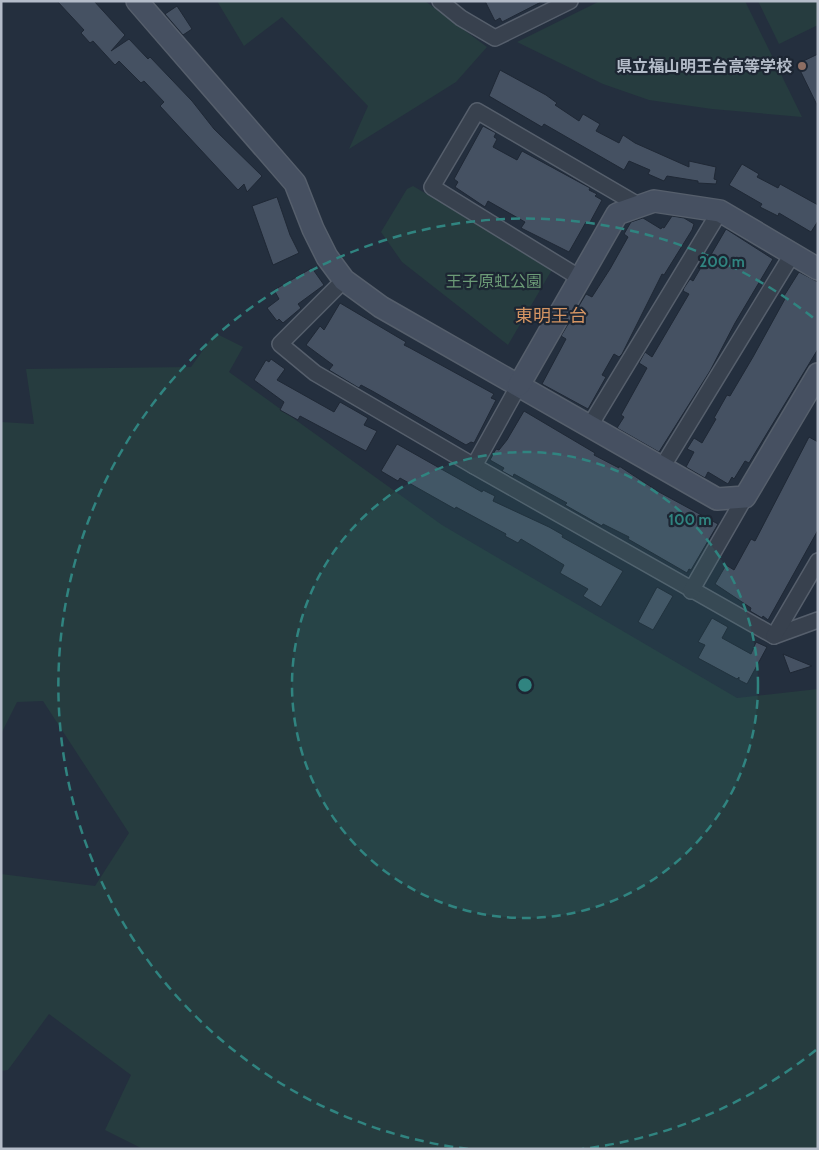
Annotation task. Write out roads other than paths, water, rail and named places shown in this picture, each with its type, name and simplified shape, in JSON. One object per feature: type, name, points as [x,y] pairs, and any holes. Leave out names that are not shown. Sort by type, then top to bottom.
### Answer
[{"type":"street","points":[[137,1],[295,183],[312,229],[327,257],[344,280],[381,307],[519,385],[661,469],[717,499],[745,497]]},
{"type":"street","points":[[440,1],[461,18],[495,38],[570,1]]},
{"type":"street","points":[[580,278],[432,186],[477,111],[638,205]]},
{"type":"street","points":[[474,466],[617,214],[638,205],[654,201],[720,211],[818,269]]},
{"type":"street","points":[[589,427],[720,211]]},
{"type":"street","points":[[661,469],[793,253]]},
{"type":"street","points":[[344,280],[280,344],[315,373],[692,591],[774,636],[818,620]]},
{"type":"street","points":[[692,591],[818,374]]},
{"type":"street","points":[[774,636],[818,561]]},
{"type":"place","name":"県立福山明王台高等学校","points":[[802,66]]},
{"type":"district","name":"東明王台","points":[[551,316]]},
{"type":"park label","name":"王子原虹公園","points":[[494,281]]}]
